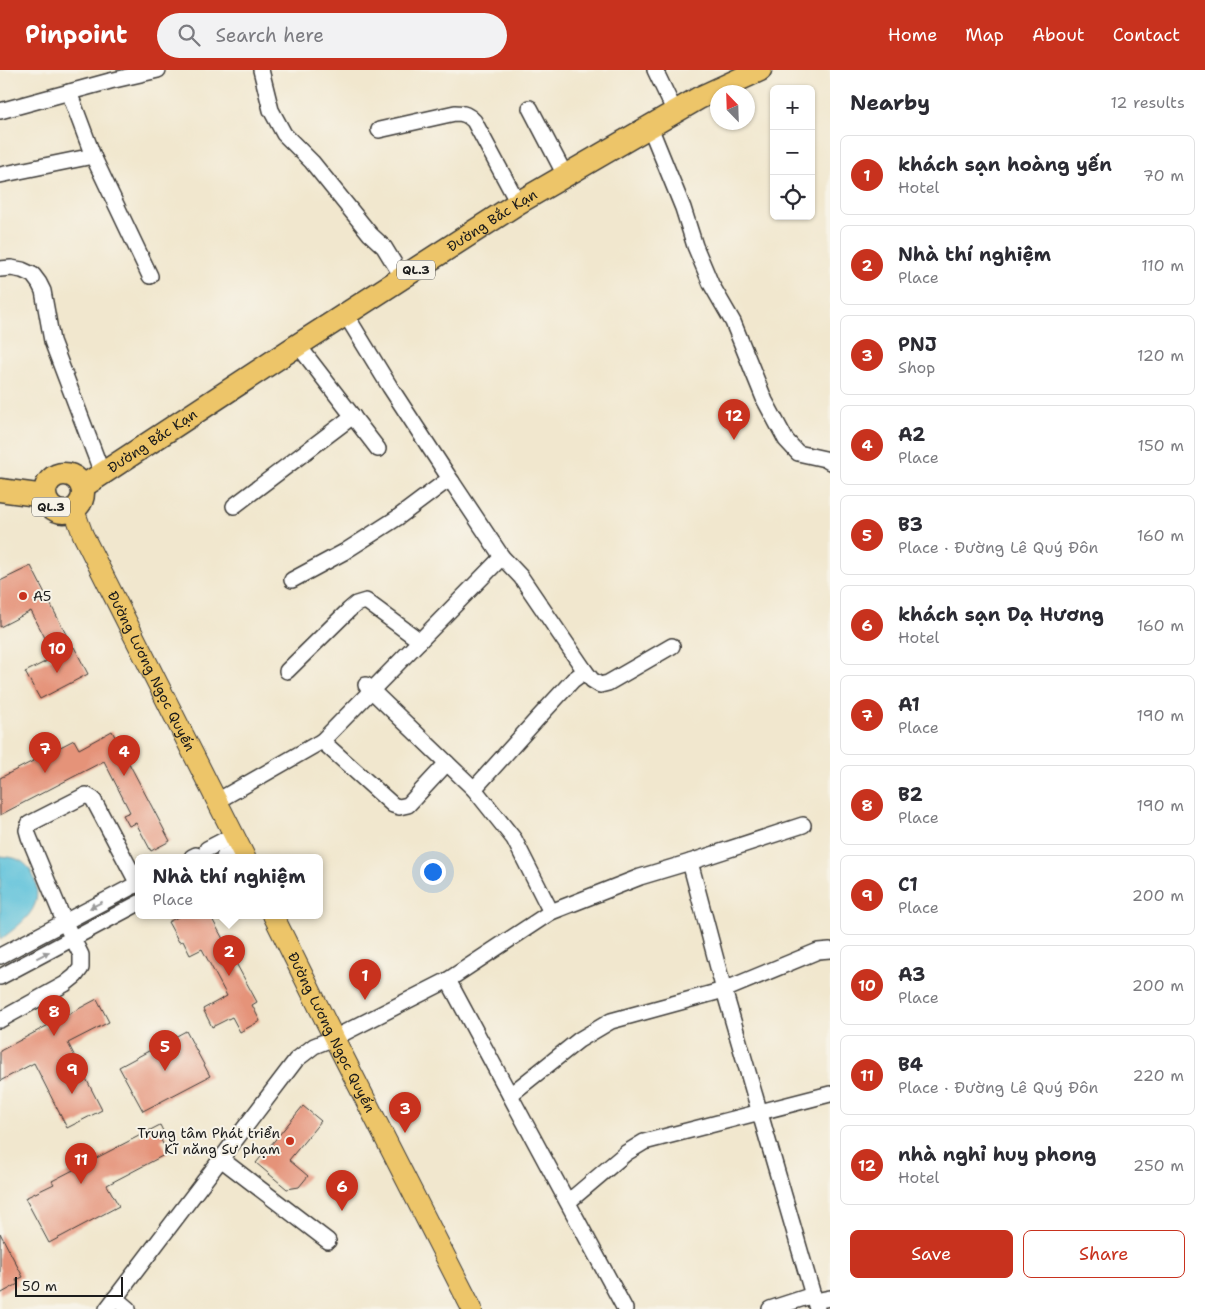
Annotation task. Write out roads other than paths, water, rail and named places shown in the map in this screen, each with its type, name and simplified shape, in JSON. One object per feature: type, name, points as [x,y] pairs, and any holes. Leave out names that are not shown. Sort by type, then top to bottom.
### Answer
[{"type":"highway","name":"Đường Bắc Kạn","points":[[82,487],[518,203],[699,98],[760,70]]},
{"type":"highway","name":"QL.3","points":[[60,475],[69,475],[77,479],[82,487],[83,496],[80,504],[74,510],[56,511],[49,505],[45,496],[46,487],[51,479],[60,475]]},
{"type":"highway","name":"QL.3","points":[[0,490],[45,496]]},
{"type":"main road","name":"Đường Lương Ngọc Quyến","points":[[74,510],[83,534],[217,802],[236,850]]},
{"type":"main road","name":"Đường Lương Ngọc Quyến","points":[[275,919],[472,1309]]},
{"type":"street","points":[[0,111],[158,70]]},
{"type":"street","points":[[261,70],[271,110],[284,134],[312,162],[370,234],[384,247],[404,278]]},
{"type":"street","points":[[655,70],[675,112]]},
{"type":"street","points":[[69,92],[93,156],[150,276]]},
{"type":"street","points":[[530,108],[565,175]]},
{"type":"street","points":[[379,130],[455,113],[462,113],[468,116],[474,122],[518,203]]},
{"type":"street","points":[[650,127],[683,208],[695,246],[711,284],[733,322],[765,401],[786,440],[798,453],[830,462]]},
{"type":"street","points":[[0,175],[93,156]]},
{"type":"street","points":[[0,269],[22,270],[33,275],[43,291],[52,341],[102,473]]},
{"type":"street","points":[[346,315],[390,387],[502,557],[521,577],[592,680],[600,686],[608,683],[672,646]]},
{"type":"street","points":[[298,345],[378,449]]},
{"type":"street","points":[[234,506],[353,416]]},
{"type":"street","points":[[292,580],[344,552],[397,518],[441,485],[446,482],[452,482]]},
{"type":"street","points":[[217,802],[322,741],[368,687],[420,641],[502,557]]},
{"type":"street","points":[[287,671],[349,610],[356,604],[366,601],[420,641]]},
{"type":"street","points":[[474,789],[574,680],[585,671]]},
{"type":"street","points":[[368,687],[474,789],[514,839],[550,912]]},
{"type":"street","points":[[322,741],[398,807],[408,805],[447,763]]},
{"type":"street","points":[[0,1020],[49,994],[75,976],[81,968],[81,955],[64,921],[27,830],[29,824],[86,794],[93,799],[135,876]]},
{"type":"street","points":[[128,1309],[111,1304],[296,1060],[314,1046],[334,1038],[448,980],[550,912],[640,877],[803,825]]},
{"type":"street","points":[[199,854],[236,850]]},
{"type":"street","points":[[690,862],[724,990],[815,1302]]},
{"type":"street","points":[[0,956],[135,885]]},
{"type":"street","points":[[1,975],[74,939],[135,905]]},
{"type":"street","points":[[510,1095],[579,1040],[611,1021],[724,990],[818,951],[830,950]]},
{"type":"street","points":[[448,980],[626,1309]]},
{"type":"street","points":[[568,1202],[626,1153],[644,1142],[830,1094]]},
{"type":"street","points":[[221,1159],[328,1241]]},
{"type":"street","points":[[770,1309],[830,1298]]},
{"type":"water","points":[[0,856],[15,858],[24,863],[32,873],[37,892],[35,904],[29,915],[0,940]]},
{"type":"place","name":"nhà nghỉ huy phong","points":[[734,440]]},
{"type":"place","name":"A5","points":[[23,596]]},
{"type":"place","name":"A3","points":[[57,673]]},
{"type":"place","name":"A1","points":[[45,773]]},
{"type":"place","name":"A2","points":[[124,776]]},
{"type":"place","name":"Nhà thí nghiệm","points":[[229,976]]},
{"type":"place","name":"khách sạn hoàng yến","points":[[365,1000]]},
{"type":"place","name":"B2","points":[[54,1036]]},
{"type":"place","name":"B3","points":[[165,1071]]},
{"type":"place","name":"C1","points":[[72,1094]]},
{"type":"place","name":"PNJ","points":[[405,1133]]},
{"type":"place","name":"Trung tâm Phát triển Kĩ năng Sư phạm","points":[[290,1141]]},
{"type":"place","name":"B4","points":[[81,1184]]},
{"type":"place","name":"khách sạn Dạ Hương","points":[[342,1211]]}]
